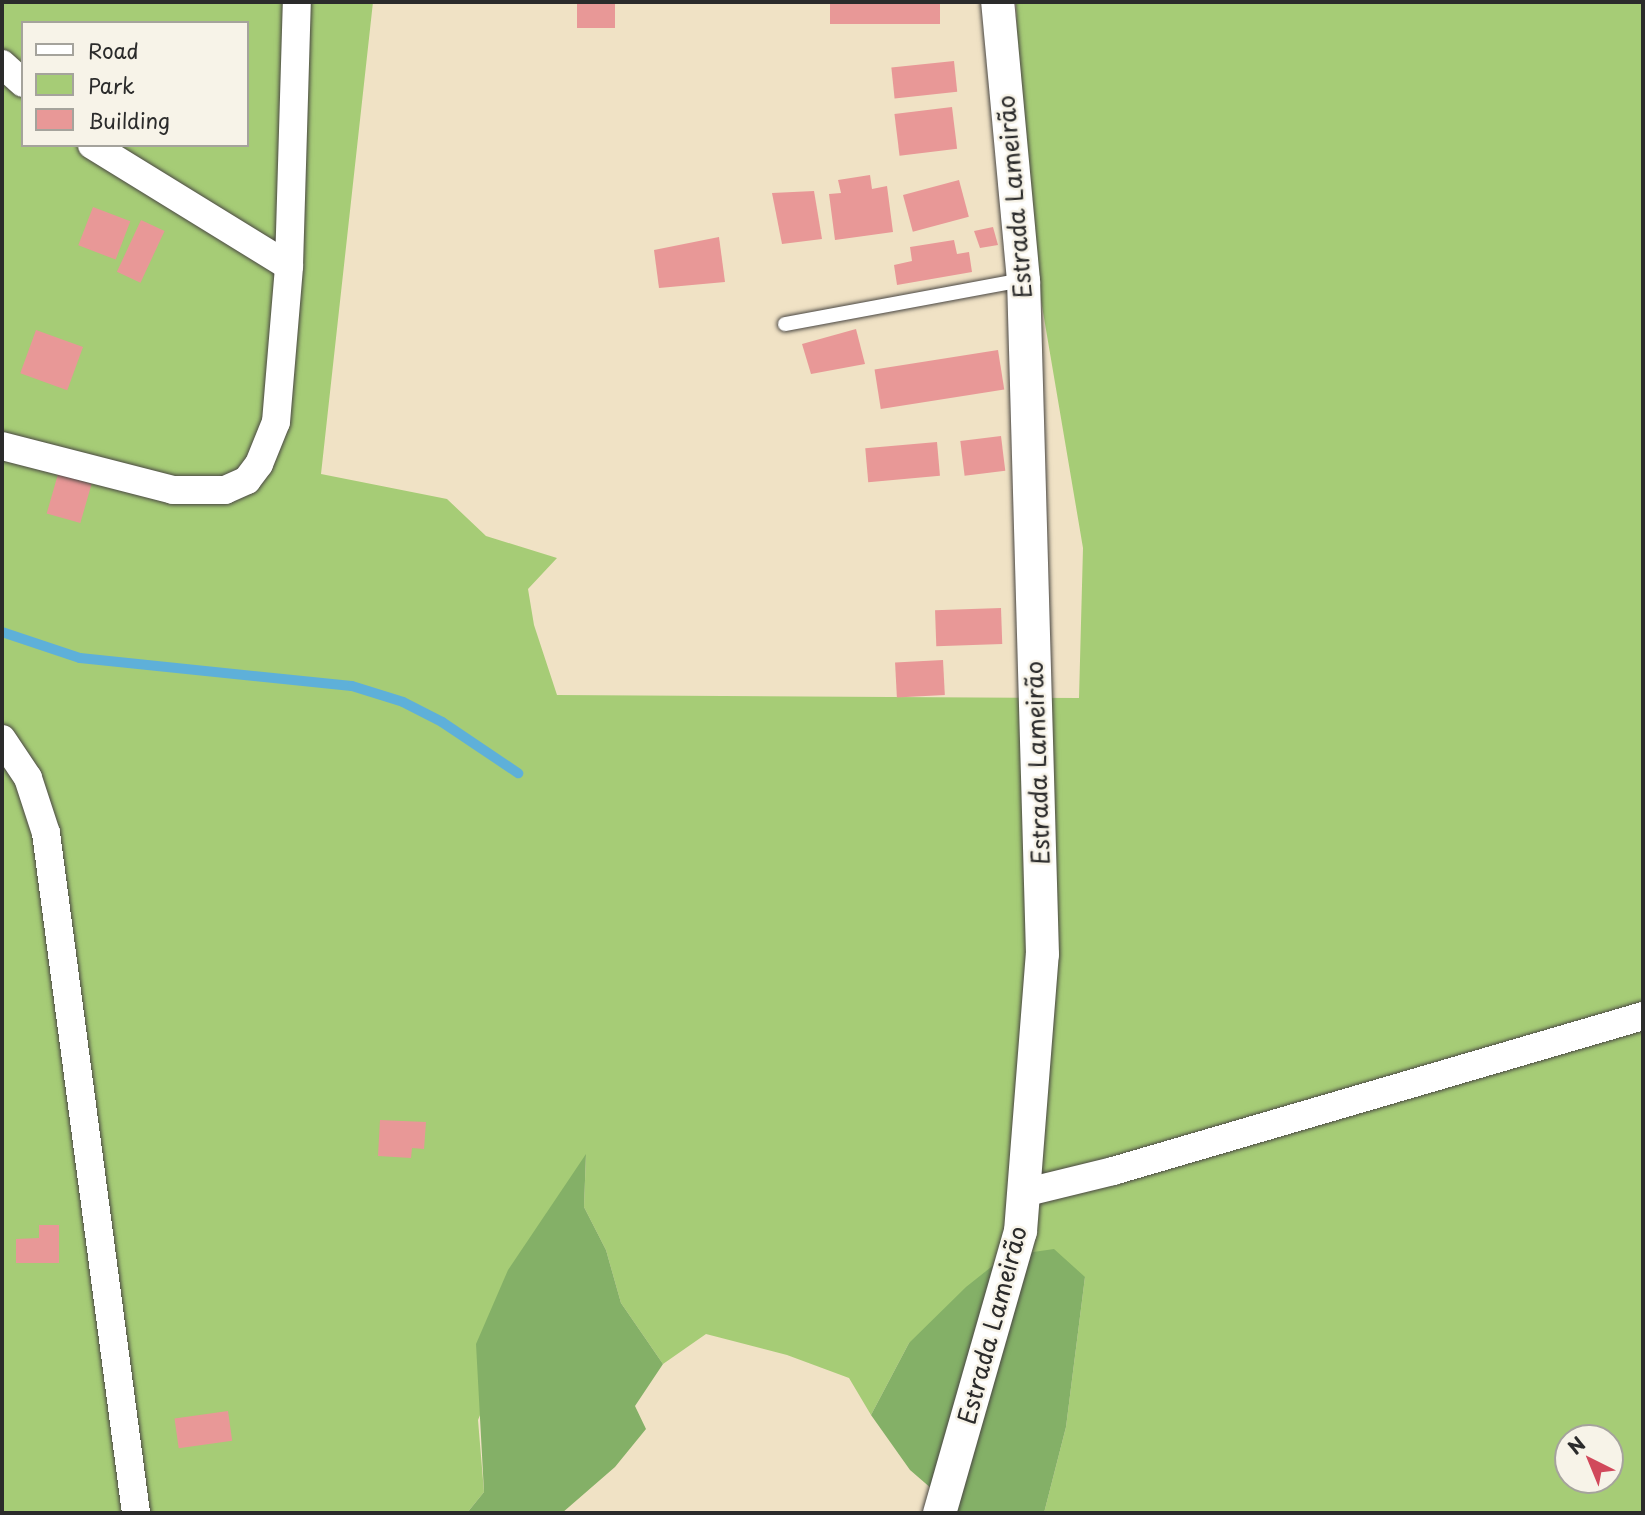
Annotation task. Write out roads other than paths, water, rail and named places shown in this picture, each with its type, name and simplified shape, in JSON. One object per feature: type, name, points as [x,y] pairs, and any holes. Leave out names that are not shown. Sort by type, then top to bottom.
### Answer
[{"type":"street","points":[[2,446],[173,490],[225,490],[247,480],[259,464],[276,422],[289,265],[297,2]]},
{"type":"street","name":"Estrada Lameirão","points":[[939,1513],[1020,1231],[1042,954],[1023,280],[997,2]]},
{"type":"street","points":[[2,64],[21,81]]},
{"type":"street","points":[[95,147],[289,265]]},
{"type":"street","points":[[2,739],[28,778],[46,833],[135,1513]]},
{"type":"street","points":[[1023,1193],[1113,1171],[1643,1017]]},
{"type":"lane","points":[[785,324],[1023,280]]},
{"type":"waterway","points":[[2,632],[80,658],[352,686],[403,702],[442,722],[518,773]]}]
